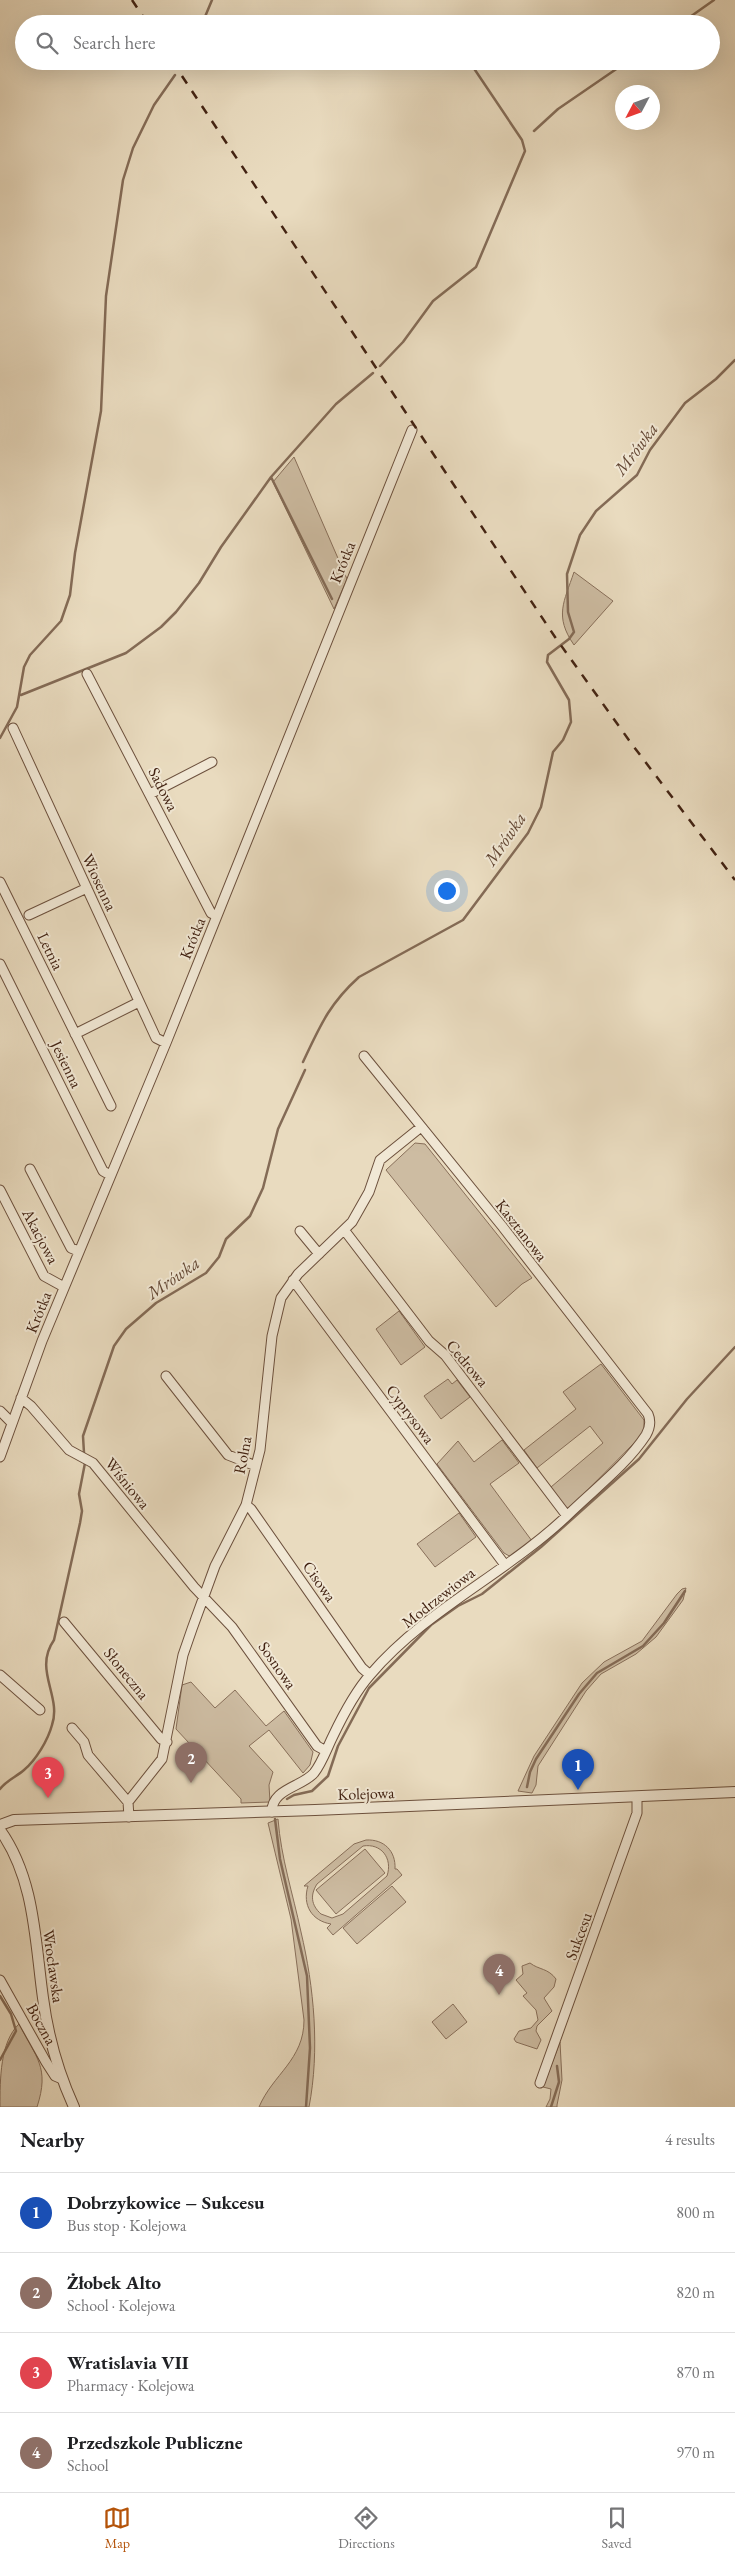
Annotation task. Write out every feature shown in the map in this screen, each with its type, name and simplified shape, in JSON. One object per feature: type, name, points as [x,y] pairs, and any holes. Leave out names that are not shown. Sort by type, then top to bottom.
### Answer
[{"type":"street","name":"Krótka","points":[[0,1457],[78,1251],[166,1043],[412,430]]},
{"type":"street","name":"Sadowa","points":[[87,674],[211,913],[217,916]]},
{"type":"street","name":"Wiosenna","points":[[13,728],[156,1038],[166,1043]]},
{"type":"street","points":[[150,794],[212,762]]},
{"type":"street","name":"Letnia","points":[[0,882],[111,1106]]},
{"type":"street","points":[[29,915],[87,888]]},
{"type":"street","name":"Jesienna","points":[[0,964],[102,1171],[110,1175]]},
{"type":"street","points":[[75,1034],[139,1002]]},
{"type":"street","name":"Kasztanowa","points":[[364,1056],[502,1226],[648,1414],[650,1426]]},
{"type":"street","name":"Rolna","points":[[128,1802],[160,1763],[167,1742],[183,1655],[215,1566],[246,1505],[256,1466],[276,1317],[281,1298],[293,1280],[345,1231],[369,1192],[380,1160],[421,1127]]},
{"type":"street","points":[[30,1169],[71,1248],[78,1251]]},
{"type":"street","name":"Akacjowa","points":[[0,1190],[44,1276],[64,1287]]},
{"type":"street","points":[[300,1231],[319,1254]]},
{"type":"street","name":"Cedrowa","points":[[345,1231],[429,1341],[446,1355],[567,1516]]},
{"type":"street","name":"Cyprysowa","points":[[293,1280],[505,1565]]},
{"type":"street","points":[[166,1376],[228,1455],[256,1466]]},
{"type":"street","name":"Wiśniowa","points":[[22,1398],[68,1450],[93,1463],[204,1596]]},
{"type":"street","points":[[0,1411],[12,1423]]},
{"type":"street","name":"Modrzewiowa","points":[[272,1812],[272,1806],[276,1798],[311,1776],[326,1751],[342,1716],[370,1675],[430,1619],[550,1533],[618,1467],[646,1435],[650,1426]]},
{"type":"street","name":"Cisowa","points":[[246,1505],[251,1509],[356,1660],[370,1675]]},
{"type":"street","name":"Sosnowa","points":[[204,1596],[232,1626],[317,1746],[326,1751]]},
{"type":"street","name":"Słoneczna","points":[[64,1622],[161,1739],[167,1742]]},
{"type":"street","points":[[0,1675],[40,1710]]},
{"type":"street","points":[[72,1728],[84,1742],[88,1755],[128,1802],[129,1817]]},
{"type":"street","name":"Kolejowa","points":[[0,1825],[14,1820],[272,1812],[735,1792]]},
{"type":"street","name":"Sukcesu","points":[[540,2083],[637,1813],[637,1797]]},
{"type":"street","name":"Wrocławska","points":[[0,1830],[15,1856],[27,1889],[46,2019],[62,2079],[74,2107]]},
{"type":"street","name":"Boczna","points":[[0,1980],[46,2062],[55,2076],[62,2079]]},
{"type":"shaded area","points":[[294,457],[347,579],[334,609],[273,482]]},
{"type":"shaded area","points":[[574,572],[613,601],[574,645],[564,626],[563,609]]},
{"type":"shaded area","points":[[415,1143],[425,1144],[532,1278],[522,1284],[496,1307],[386,1170]]},
{"type":"shaded area","points":[[399,1311],[425,1347],[401,1365],[376,1329]]},
{"type":"shaded area","points":[[601,1364],[644,1420],[644,1433],[569,1509],[564,1508],[550,1490],[551,1487],[603,1443],[590,1426],[537,1468],[524,1450],[576,1409],[563,1392]]},
{"type":"shaded area","points":[[448,1379],[452,1384],[457,1380],[470,1397],[441,1419],[424,1396]]},
{"type":"shaded area","points":[[502,1440],[519,1463],[490,1484],[532,1541],[511,1557],[504,1553],[437,1464],[458,1441],[474,1462]]},
{"type":"shaded area","points":[[459,1513],[476,1537],[435,1567],[417,1544]]},
{"type":"shaded area","points":[[686,1588],[683,1600],[656,1637],[636,1654],[601,1674],[586,1691],[538,1766],[536,1785],[532,1793],[518,1791],[534,1756],[582,1683],[604,1662],[642,1641],[677,1594]]},
{"type":"shaded area","points":[[191,1682],[215,1708],[235,1690],[266,1726],[284,1711],[313,1752],[310,1765],[303,1773],[269,1730],[249,1746],[273,1772],[269,1785],[270,1802],[241,1803],[241,1799],[176,1729],[182,1685]]},
{"type":"shaded area","points":[[278,1819],[282,1848],[306,1953],[312,1997],[315,2041],[309,2107],[259,2107],[265,2095],[287,2066],[299,2046],[303,2034],[304,2020],[291,1919],[268,1823]]},
{"type":"shaded area","points":[[372,1840],[388,1847],[395,1863],[395,1869],[402,1875],[333,1935],[327,1928],[331,1924],[314,1916],[310,1911],[306,1900],[308,1886],[304,1886],[354,1844]],"holes":[[[363,1846],[380,1849],[384,1853],[388,1863],[387,1876],[343,1914],[332,1918],[321,1914],[313,1903],[313,1892],[317,1884]]]},
{"type":"shaded area","points":[[365,1849],[385,1873],[336,1914],[316,1890]]},
{"type":"shaded area","points":[[392,1886],[406,1902],[357,1944],[343,1928]]},
{"type":"shaded area","points":[[530,1963],[547,1971],[556,1979],[554,1987],[544,1998],[552,2011],[537,2026],[536,2031],[541,2040],[537,2049],[516,2042],[514,2039],[519,2031],[531,2028],[538,2020],[536,2010],[523,1996],[527,1993],[516,1980],[523,1974],[522,1966]]},
{"type":"shaded area","points":[[453,2004],[467,2022],[446,2039],[432,2022]]},
{"type":"shaded area","points":[[19,2024],[36,2055],[42,2072],[41,2093],[37,2107],[0,2107],[2,2062],[8,2041]]},
{"type":"shaded area","points":[[560,2042],[562,2080],[557,2107],[546,2107],[550,2099],[551,2089],[543,2087]]},
{"type":"waterway","points":[[206,15],[212,0]]},
{"type":"waterway","points":[[693,15],[714,0]]},
{"type":"waterway","points":[[380,366],[403,342],[433,301],[476,267],[525,151],[522,140],[475,70]]},
{"type":"waterway","points":[[534,131],[558,109],[615,70]]},
{"type":"waterway","points":[[0,738],[17,707],[24,667],[30,655],[61,621],[70,595],[75,553],[101,411],[106,296],[123,180],[133,148],[154,105],[175,75]]},
{"type":"waterway","name":"Mrówka","points":[[303,1062],[326,1016],[349,987],[359,977],[463,920],[528,833],[541,807],[553,752],[563,740],[571,722],[569,700],[547,662],[548,655],[569,639],[574,632],[568,612],[567,574],[580,535],[596,511],[637,475],[650,450],[685,403],[716,379],[735,360]]},
{"type":"waterway","points":[[21,695],[126,653],[161,627],[176,612],[199,583],[221,547],[271,477],[336,404],[373,373]]},
{"type":"waterway","points":[[271,477],[332,599]]},
{"type":"waterway","name":"Mrówka","points":[[84,1453],[83,1436],[114,1346],[126,1329],[156,1303],[206,1273],[219,1257],[226,1239],[250,1216],[263,1188],[278,1129],[305,1070]]},
{"type":"waterway","points":[[287,1799],[294,1795],[312,1791],[328,1776],[338,1746],[369,1688],[431,1625],[458,1606],[482,1594],[541,1547],[639,1459],[687,1399],[735,1347]]},
{"type":"waterway","name":"Mrówka","points":[[0,1789],[33,1761],[45,1743],[52,1725],[54,1704],[46,1662],[48,1651],[54,1640],[80,1523],[82,1511],[79,1494],[85,1463]]},
{"type":"waterway","points":[[527,1787],[530,1772],[536,1759],[579,1694],[597,1673],[643,1646],[664,1623],[685,1591]]},
{"type":"waterway","points":[[275,1819],[280,1859],[307,1976],[310,2048],[306,2107]]},
{"type":"waterway","name":"Mrówka","points":[[0,1996],[11,2014],[16,2031],[0,2060]]},
{"type":"waterway","points":[[551,2107],[559,2082],[557,2066]]},
{"type":"railway","points":[[132,0],[142,15]]},
{"type":"railway","points":[[178,70],[555,637],[631,743],[735,880]]},
{"type":"place","name":"Żłobek Alto","points":[[191,1783]]},
{"type":"place","name":"Dobrzykowice – Sukcesu","points":[[578,1790]]},
{"type":"place","name":"Wratislavia VII","points":[[48,1798]]},
{"type":"place","name":"Przedszkole Publiczne","points":[[499,1995]]}]
